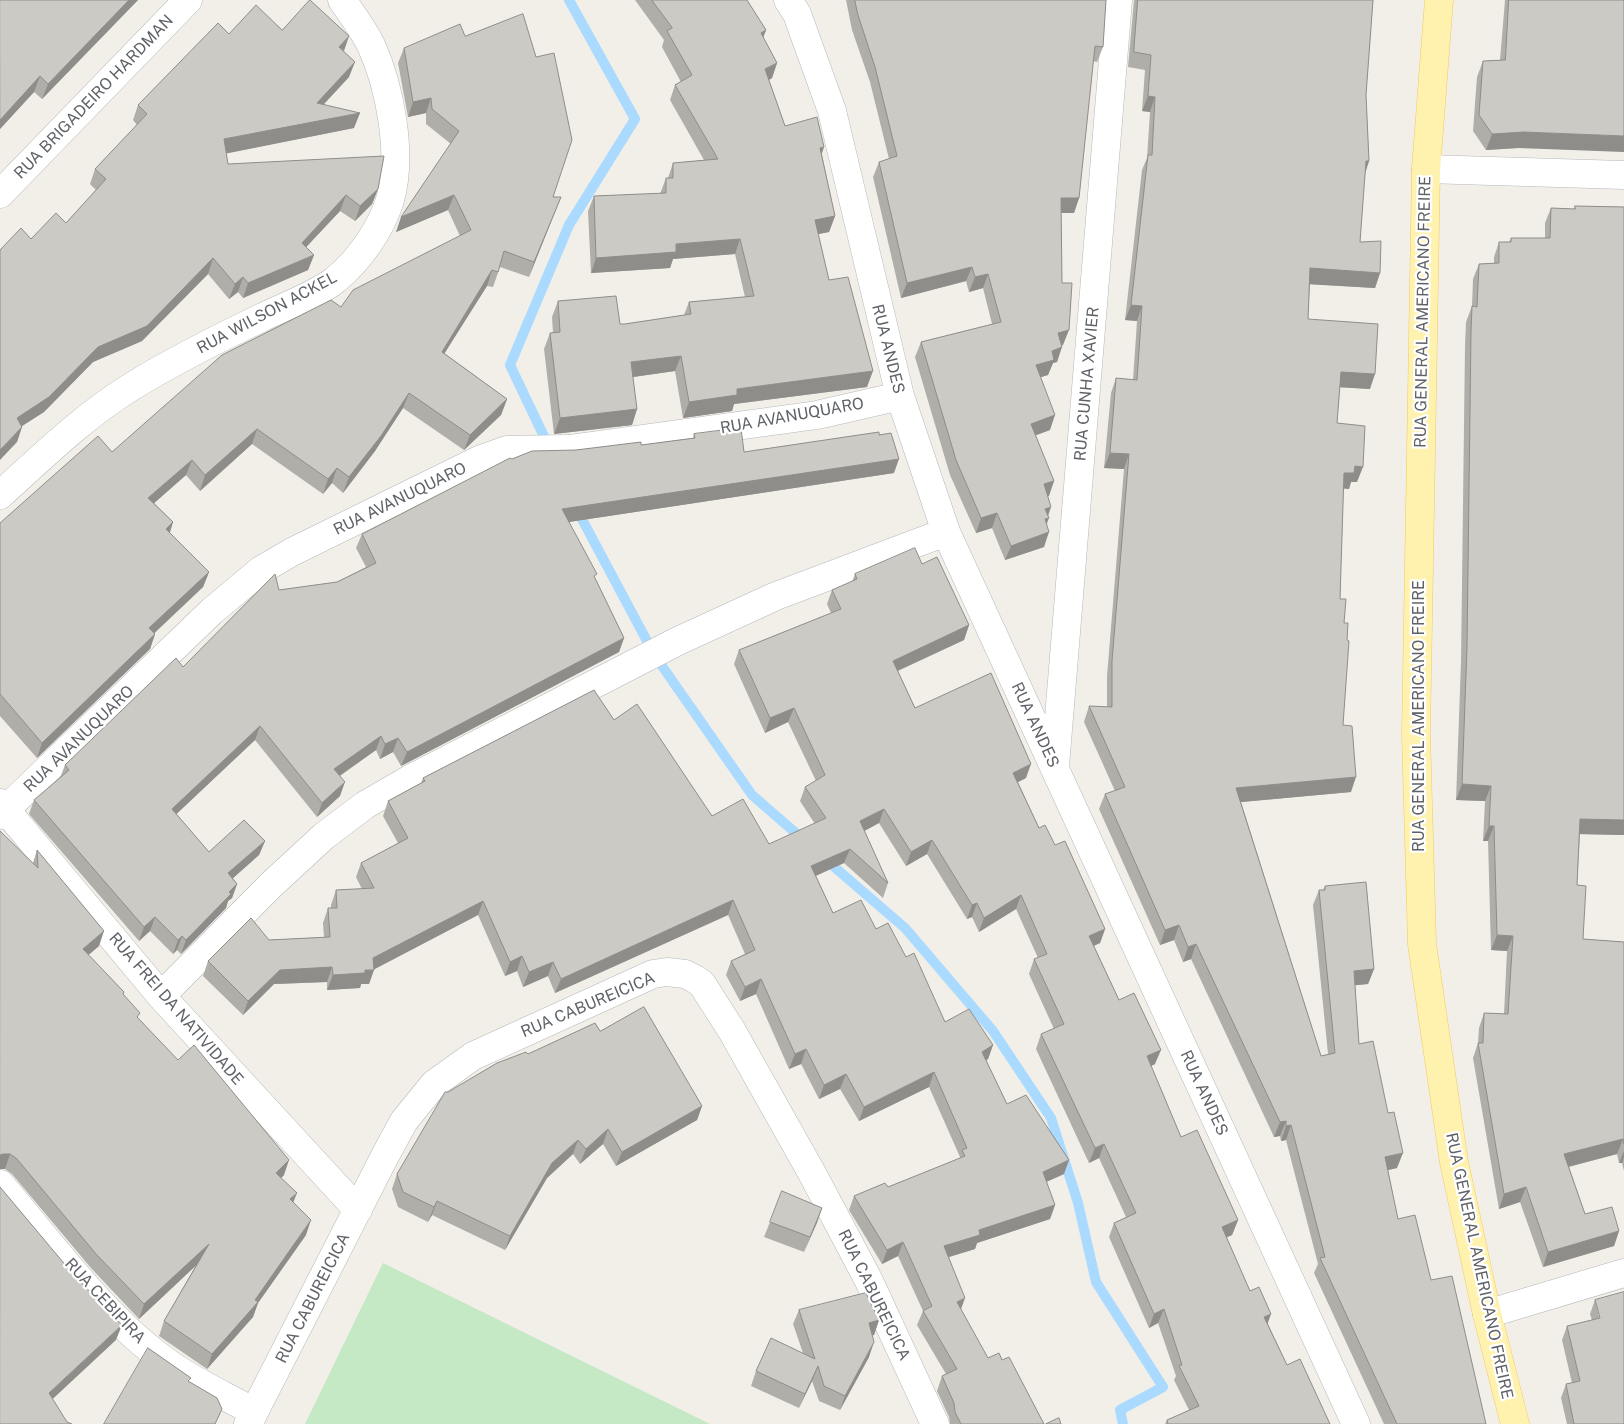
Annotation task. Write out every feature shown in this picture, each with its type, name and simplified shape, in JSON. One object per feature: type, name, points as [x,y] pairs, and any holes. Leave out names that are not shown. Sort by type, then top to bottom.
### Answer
[{"type":"main road","name":"RUA GENERAL AMERICANO FREIRE","points":[[1440,0],[1426,169],[1416,734],[1422,944],[1454,1162],[1486,1314],[1515,1424]]},
{"type":"street","name":"RUA BRIGADEIRO HARDMAN","points":[[0,194],[188,0]]},
{"type":"street","name":"RUA WILSON ACKEL","points":[[0,495],[56,444],[130,388],[202,346],[334,281],[353,263],[374,233],[390,200],[394,170],[394,128],[384,82],[370,44],[342,0]]},
{"type":"street","name":"RUA ANDES","points":[[788,0],[797,14],[832,111],[900,396],[946,532],[1356,1424]]},
{"type":"street","name":"RUA CUNHA XAVIER","points":[[1055,768],[1118,0]]},
{"type":"street","points":[[1426,169],[1624,175]]},
{"type":"street","name":"RUA AVANUQUARO","points":[[2,809],[212,611],[261,570],[301,548],[479,460],[507,450],[569,449],[817,415],[900,396]]},
{"type":"street","points":[[161,996],[271,885],[324,836],[365,805],[410,778],[678,641],[776,596],[946,532]]},
{"type":"street","name":"RUA FREI DA NATIVIDADE","points":[[2,809],[161,996],[358,1210]]},
{"type":"street","name":"RUA CABUREICICA","points":[[251,1418],[404,1121],[434,1084],[473,1056],[653,974],[667,972],[685,974],[702,984],[732,1031],[813,1175],[869,1281],[935,1424]]},
{"type":"street","name":"RUA CEBIPIRA","points":[[0,1184],[95,1294],[135,1337],[169,1364],[251,1418]]},
{"type":"street","points":[[1486,1314],[1624,1274]]},
{"type":"green space","points":[[383,1263],[710,1424],[305,1424]]},
{"type":"building","points":[[0,0],[129,0],[48,84],[40,76],[0,120]]},
{"type":"building","points":[[310,0],[349,36],[339,47],[355,62],[317,103],[360,113],[224,139],[228,164],[384,156],[378,189],[360,206],[346,195],[302,243],[314,255],[248,283],[243,277],[235,284],[213,258],[147,326],[98,347],[49,397],[17,418],[22,427],[0,450],[0,250],[21,228],[31,239],[56,213],[66,223],[106,179],[95,169],[147,114],[138,105],[218,23],[229,34],[256,5],[282,30]]},
{"type":"building","points":[[652,0],[747,0],[766,30],[761,33],[777,63],[765,69],[785,126],[817,117],[824,147],[820,148],[835,216],[815,220],[829,280],[848,277],[873,371],[737,389],[737,395],[689,402],[681,356],[631,362],[637,409],[560,418],[550,333],[560,332],[558,301],[616,296],[620,324],[625,324],[691,314],[689,302],[754,296],[740,239],[676,244],[676,252],[596,258],[594,196],[666,193],[666,178],[673,178],[673,163],[718,159],[675,85],[692,75],[667,31],[672,28]]},
{"type":"building","points":[[855,0],[1106,0],[1103,47],[1095,46],[1079,198],[1061,198],[1062,283],[1072,283],[1069,330],[1058,333],[1062,347],[1052,351],[1054,360],[1036,365],[1055,415],[1031,424],[1054,481],[1044,484],[1051,507],[1045,509],[1049,518],[1045,519],[1049,532],[1011,546],[997,513],[981,518],[956,460],[921,342],[1001,322],[988,274],[975,277],[972,267],[907,283],[879,162],[897,156],[875,67]]},
{"type":"building","points":[[1138,0],[1373,0],[1366,95],[1369,161],[1366,161],[1360,242],[1381,241],[1380,273],[1310,268],[1308,319],[1378,324],[1375,374],[1341,372],[1337,423],[1365,426],[1363,467],[1355,466],[1354,473],[1344,473],[1340,599],[1346,599],[1344,623],[1348,623],[1347,640],[1349,641],[1343,725],[1352,726],[1356,777],[1236,788],[1321,1056],[1335,1053],[1319,890],[1325,890],[1325,886],[1366,882],[1374,969],[1354,971],[1359,1044],[1373,1041],[1388,1113],[1394,1112],[1403,1153],[1385,1157],[1398,1219],[1415,1215],[1431,1280],[1452,1276],[1486,1424],[1397,1424],[1320,1258],[1325,1257],[1291,1125],[1286,1126],[1286,1121],[1280,1122],[1196,944],[1188,947],[1179,925],[1165,930],[1105,794],[1125,787],[1089,706],[1112,707],[1112,661],[1129,454],[1110,453],[1116,378],[1137,380],[1142,306],[1131,305],[1148,155],[1152,155],[1155,97],[1148,96],[1151,55],[1134,52]]},
{"type":"building","points":[[1509,0],[1624,0],[1624,136],[1524,132],[1492,134],[1479,115],[1483,61],[1505,60]]},
{"type":"building","points":[[523,14],[536,57],[554,53],[572,140],[553,197],[561,197],[534,262],[504,251],[498,272],[492,270],[442,352],[507,399],[470,435],[409,393],[381,436],[349,477],[337,468],[328,479],[257,429],[205,475],[192,460],[148,498],[173,522],[166,529],[209,572],[149,628],[155,634],[42,743],[0,694],[0,523],[98,436],[112,452],[222,355],[331,300],[341,307],[353,290],[471,230],[454,195],[401,217],[459,131],[432,109],[431,98],[413,102],[404,48],[460,24],[465,36]]},
{"type":"building","points":[[1575,206],[1624,207],[1624,820],[1580,819],[1577,885],[1586,886],[1583,939],[1624,942],[1624,1144],[1623,1139],[1564,1154],[1585,1214],[1612,1207],[1619,1231],[1548,1252],[1526,1187],[1504,1194],[1478,1043],[1483,1043],[1484,1013],[1508,1014],[1513,936],[1497,935],[1494,826],[1489,826],[1491,786],[1462,784],[1467,647],[1471,331],[1472,306],[1477,307],[1479,264],[1499,263],[1499,242],[1511,242],[1511,238],[1550,238],[1551,208],[1575,209]]},
{"type":"building","points":[[741,428],[744,452],[879,432],[879,435],[891,433],[899,459],[562,509],[597,574],[594,576],[624,638],[407,752],[398,738],[385,744],[381,736],[334,769],[345,782],[322,803],[260,726],[172,809],[209,852],[244,820],[265,841],[228,873],[237,884],[229,892],[231,894],[186,940],[182,936],[178,940],[155,917],[144,927],[34,800],[69,770],[65,765],[176,658],[183,667],[275,574],[279,590],[337,582],[376,563],[362,534],[510,458],[512,459],[532,451],[576,450],[641,442],[641,445],[695,438],[694,434]]},
{"type":"building","points":[[915,548],[922,564],[937,557],[969,625],[893,661],[915,708],[991,673],[1031,764],[1013,773],[1039,828],[1045,825],[1055,845],[1065,841],[1105,929],[1089,936],[1119,1000],[1134,993],[1161,1050],[1147,1056],[1181,1137],[1197,1130],[1238,1220],[1222,1227],[1250,1291],[1259,1287],[1271,1314],[1264,1317],[1287,1365],[1300,1359],[1330,1424],[1168,1424],[1167,1420],[1199,1406],[1179,1366],[1182,1365],[1164,1309],[1154,1314],[1114,1223],[1136,1213],[1104,1144],[1095,1148],[1041,1034],[1064,1024],[1034,959],[1047,954],[1021,895],[984,918],[977,903],[972,905],[932,840],[911,852],[884,809],[860,821],[888,883],[850,849],[811,866],[833,913],[861,900],[876,929],[888,923],[906,957],[914,953],[945,1022],[969,1009],[993,1045],[982,1052],[1007,1104],[1026,1095],[1069,1160],[1043,1172],[1055,1205],[979,1230],[980,1235],[944,1246],[965,1298],[957,1302],[988,1358],[999,1353],[1002,1360],[1009,1357],[1044,1424],[961,1424],[942,1376],[957,1369],[923,1311],[932,1306],[903,1242],[887,1250],[854,1196],[885,1183],[888,1187],[965,1156],[962,1150],[967,1148],[934,1072],[864,1107],[846,1074],[824,1085],[806,1049],[795,1054],[761,979],[745,987],[731,961],[755,950],[733,900],[561,979],[553,962],[529,972],[522,956],[510,962],[483,901],[373,958],[374,970],[365,970],[365,973],[333,975],[332,967],[280,970],[248,1001],[208,961],[251,918],[269,940],[330,937],[328,908],[337,908],[336,890],[374,888],[361,863],[408,838],[388,801],[425,781],[423,778],[594,690],[614,720],[637,704],[712,816],[743,799],[769,844],[826,818],[805,787],[825,775],[794,708],[770,718],[739,650],[841,609],[832,590],[857,579],[855,574]]},
{"type":"building","points":[[0,831],[38,868],[37,850],[104,931],[83,949],[124,992],[123,994],[140,1013],[137,1017],[178,1060],[194,1045],[289,1160],[276,1173],[297,1193],[290,1199],[311,1220],[255,1300],[258,1302],[212,1354],[164,1321],[209,1244],[144,1304],[96,1254],[17,1159],[10,1154],[0,1155]]},
{"type":"building","points":[[644,1007],[702,1106],[622,1152],[608,1129],[586,1149],[578,1140],[552,1163],[510,1236],[437,1201],[434,1207],[403,1192],[397,1174],[445,1092],[497,1063],[526,1052],[528,1054],[595,1023],[600,1031]]},
{"type":"building","points":[[0,1187],[73,1274],[122,1325],[49,1393],[67,1422],[72,1424],[0,1424]]},
{"type":"building","points":[[782,1191],[822,1208],[810,1237],[770,1222]]},
{"type":"building","points":[[1624,1292],[1624,1424],[1574,1424],[1566,1384],[1580,1381],[1567,1326],[1600,1318],[1595,1300]]},
{"type":"building","points":[[866,1293],[879,1320],[869,1323],[874,1342],[845,1396],[824,1386],[818,1366],[805,1394],[756,1371],[771,1338],[815,1359],[799,1310]]},
{"type":"building","points":[[148,1348],[191,1378],[188,1381],[217,1398],[222,1409],[215,1424],[104,1424]]},
{"type":"building","points":[[1059,1418],[1061,1424],[1046,1424]]},
{"type":"waterway","points":[[549,447],[510,365],[569,225],[635,119],[569,0]]},
{"type":"waterway","points":[[576,508],[655,656],[752,795],[805,841]]},
{"type":"waterway","points":[[825,859],[905,928],[993,1031],[1051,1118],[1078,1203],[1096,1282],[1163,1387],[1120,1410],[1123,1424]]}]
